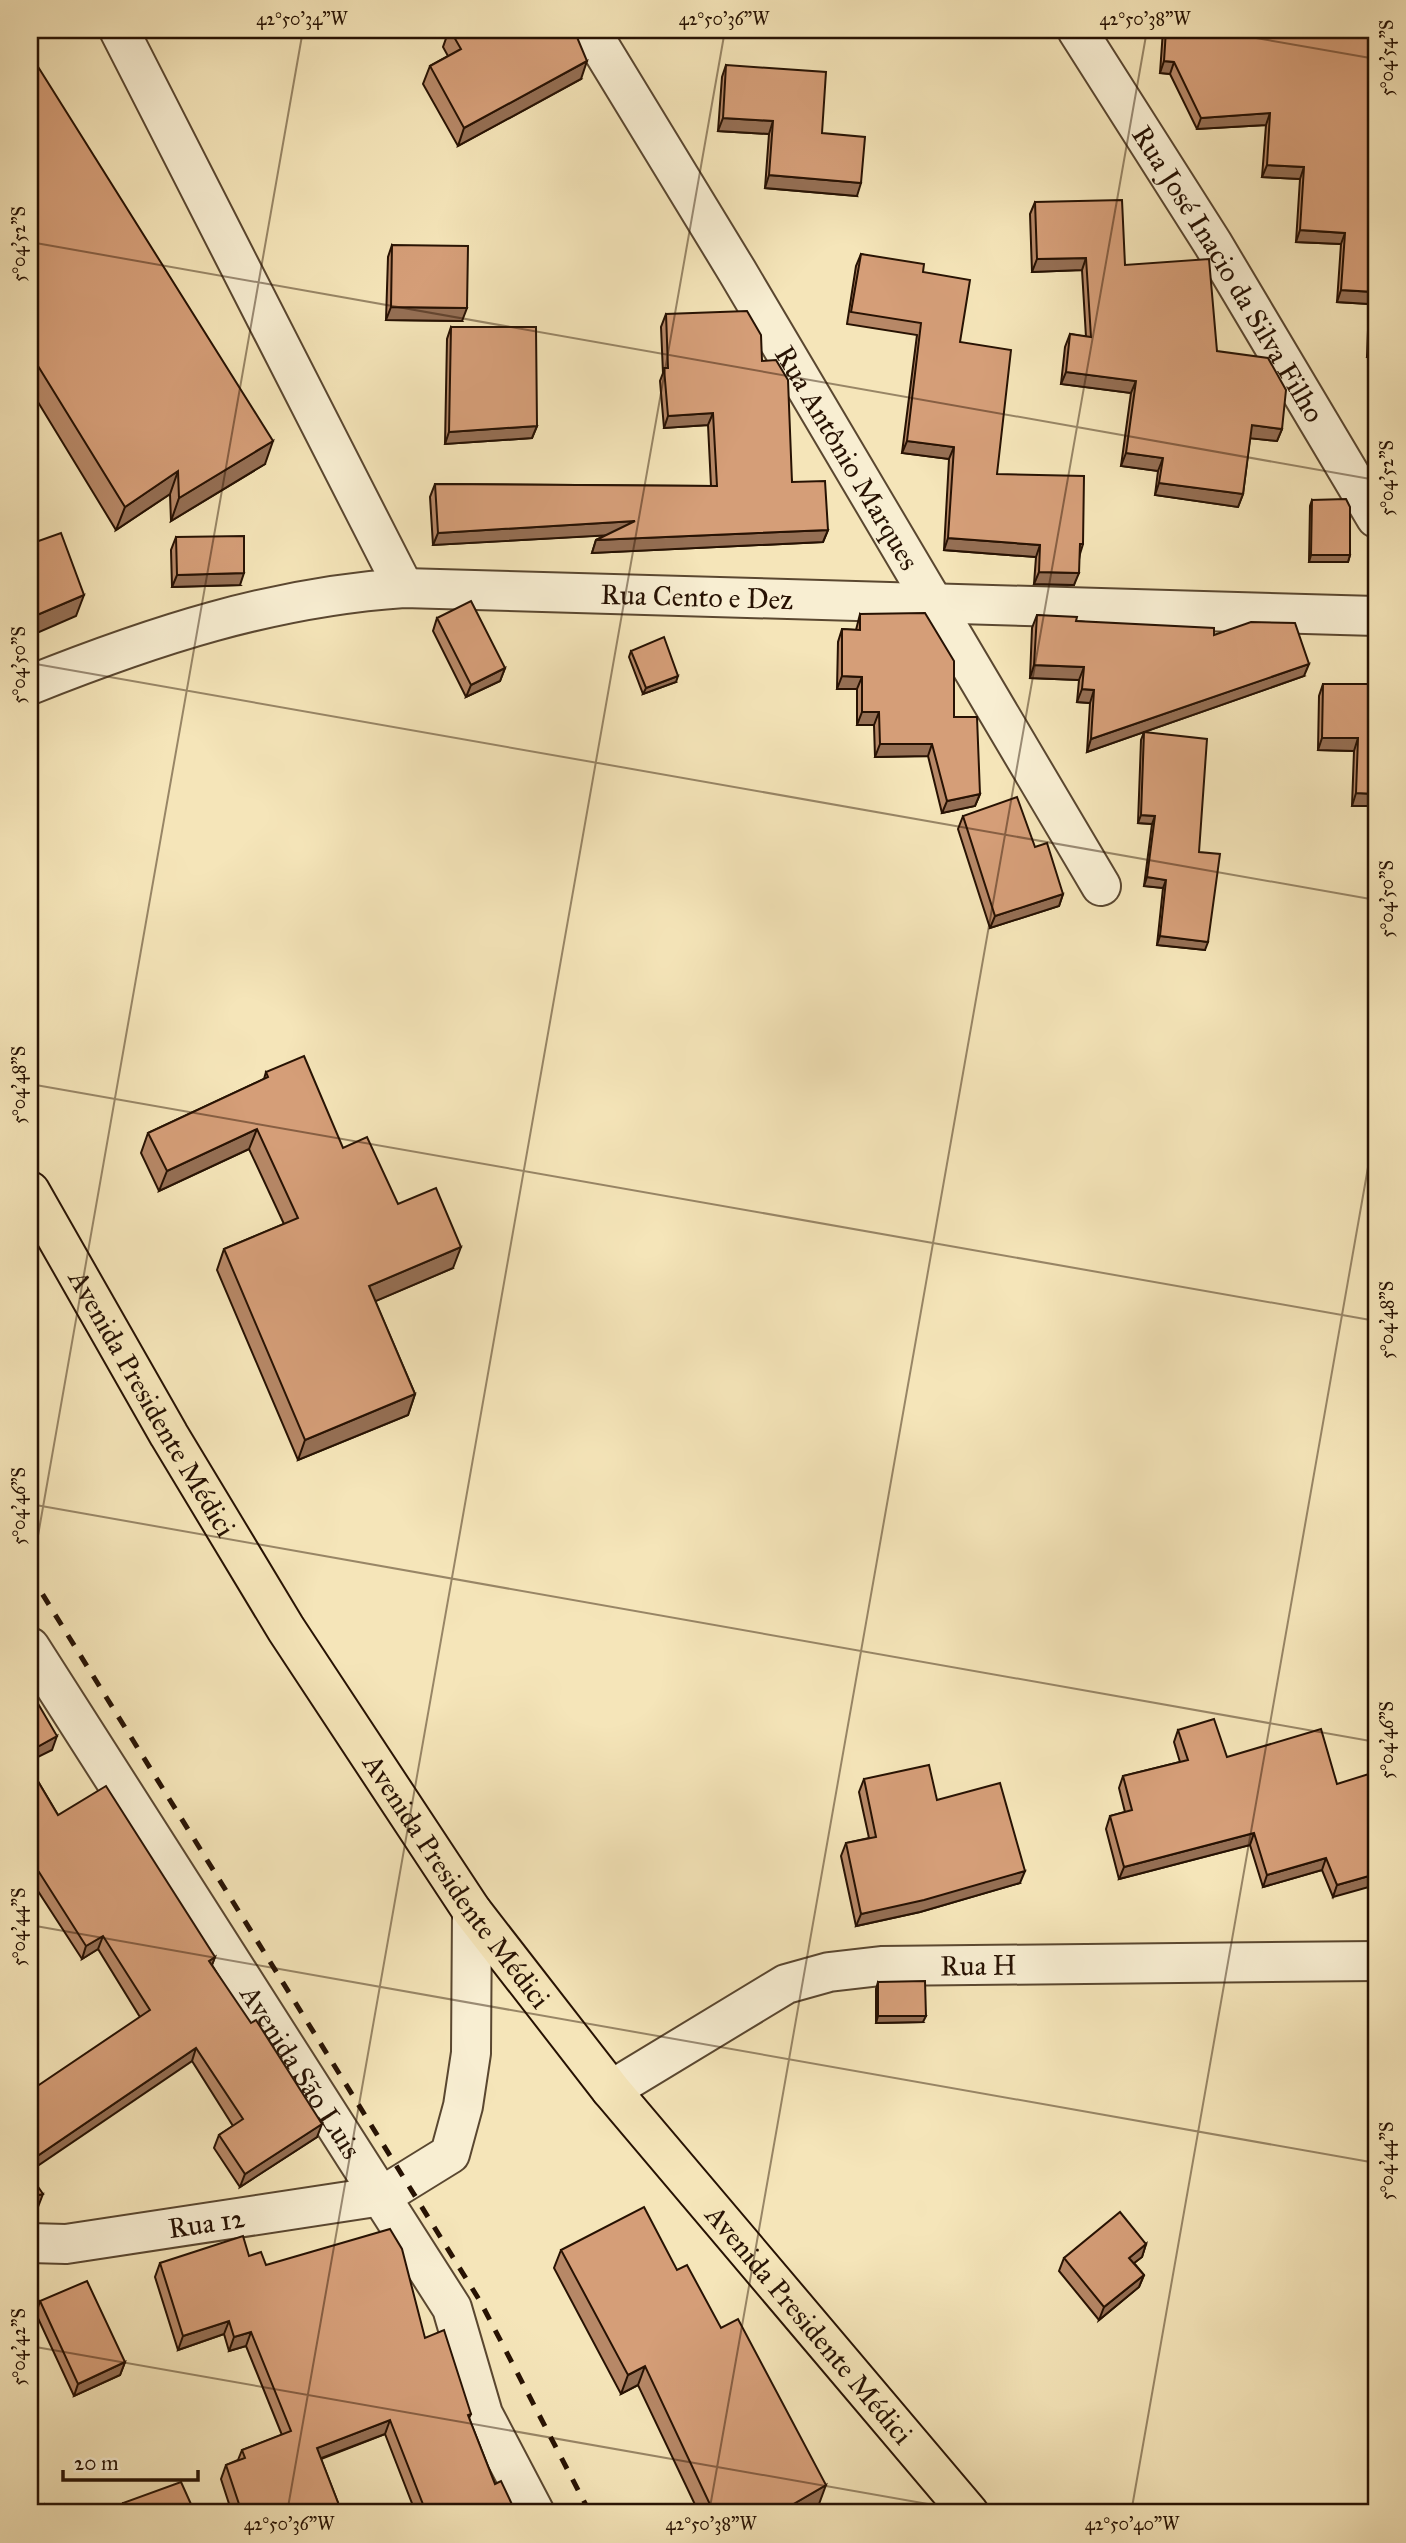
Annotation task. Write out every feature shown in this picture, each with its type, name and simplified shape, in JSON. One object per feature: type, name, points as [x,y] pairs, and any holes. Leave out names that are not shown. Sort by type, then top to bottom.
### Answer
[{"type":"main road","name":"Avenida Presidente Médici","points":[[30,1191],[169,1435],[279,1617],[472,1912],[611,2090],[969,2513]]},
{"type":"street","points":[[119,30],[404,588]]},
{"type":"street","name":"Rua Antônio Marques","points":[[590,30],[936,605],[1101,886]]},
{"type":"street","name":"Rua José Inacio da Silva Filho","points":[[1077,30],[1213,244],[1376,518]]},
{"type":"street","name":"Rua Cento e Dez","points":[[30,685],[168,634],[264,606],[339,592],[404,588],[1376,616]]},
{"type":"street","name":"Avenida São Luis","points":[[30,1647],[209,1932],[452,2308],[483,2414],[535,2513]]},
{"type":"street","points":[[382,2196],[450,2154],[463,2106],[471,2053],[472,1912]]},
{"type":"street","name":"Rua H","points":[[611,2090],[786,1984],[829,1972],[881,1966],[1376,1961]]},
{"type":"street","name":"Rua 12","points":[[30,2243],[66,2244],[382,2196]]},
{"type":"building","points":[[450,30],[574,30],[587,61],[464,128],[430,66],[461,49]]},
{"type":"building","points":[[1166,30],[1376,30],[1376,346],[1371,345],[1374,292],[1341,290],[1345,233],[1300,230],[1304,167],[1267,165],[1270,113],[1201,118],[1174,62],[1164,61]]},
{"type":"building","points":[[30,54],[273,441],[179,498],[178,471],[125,507],[30,353]]},
{"type":"building","points":[[726,65],[826,72],[822,133],[865,137],[861,183],[769,175],[773,121],[723,118]]},
{"type":"building","points":[[1122,200],[1125,265],[1209,259],[1217,351],[1268,358],[1286,390],[1282,429],[1252,425],[1243,494],[1159,483],[1163,458],[1126,453],[1136,381],[1066,372],[1070,334],[1091,337],[1086,258],[1037,259],[1035,202]]},
{"type":"building","points":[[392,245],[468,246],[467,308],[391,307]]},
{"type":"building","points":[[861,254],[924,264],[923,272],[970,280],[960,342],[1011,350],[997,474],[1084,476],[1083,544],[1080,544],[1079,573],[1039,572],[1040,545],[948,538],[954,447],[907,441],[921,323],[851,312]]},
{"type":"building","points":[[747,311],[761,335],[762,361],[776,360],[788,380],[792,482],[825,481],[828,530],[596,540],[635,521],[438,533],[435,484],[717,486],[713,413],[668,416],[664,368],[668,368],[666,314]]},
{"type":"building","points":[[451,327],[536,327],[537,426],[449,432]]},
{"type":"building","points":[[1346,499],[1350,507],[1350,555],[1311,555],[1312,500]]},
{"type":"building","points":[[61,533],[84,595],[30,618],[30,544]]},
{"type":"building","points":[[244,536],[244,573],[177,575],[176,537]]},
{"type":"building","points":[[471,601],[505,668],[471,685],[437,618]]},
{"type":"building","points":[[925,613],[954,661],[954,717],[977,717],[980,794],[947,801],[932,744],[880,744],[879,712],[862,712],[862,677],[842,676],[842,629],[860,630],[860,614]]},
{"type":"building","points":[[1037,615],[1077,617],[1076,621],[1214,628],[1214,635],[1251,622],[1295,623],[1309,664],[1091,739],[1094,690],[1082,689],[1084,667],[1034,665]]},
{"type":"building","points":[[664,637],[678,676],[646,688],[631,651]]},
{"type":"building","points":[[1323,684],[1376,684],[1376,794],[1356,793],[1358,738],[1322,738]]},
{"type":"building","points":[[1144,732],[1207,739],[1199,852],[1220,854],[1208,942],[1160,936],[1166,880],[1147,877],[1155,816],[1141,815]]},
{"type":"building","points":[[1017,797],[1035,847],[1047,843],[1063,894],[995,916],[963,816]]},
{"type":"building","points":[[304,1056],[343,1148],[367,1137],[398,1204],[436,1188],[461,1247],[369,1286],[415,1394],[305,1440],[224,1249],[298,1218],[257,1129],[167,1171],[148,1133],[268,1077],[266,1072]]},
{"type":"building","points":[[30,1690],[57,1736],[30,1751]]},
{"type":"building","points":[[1214,1719],[1227,1757],[1321,1729],[1337,1784],[1372,1773],[1376,1786],[1376,1874],[1337,1885],[1326,1858],[1267,1875],[1254,1833],[1124,1867],[1110,1816],[1132,1810],[1123,1776],[1188,1760],[1178,1730]]},
{"type":"building","points":[[929,1765],[937,1800],[1000,1783],[1025,1871],[924,1900],[861,1914],[846,1843],[876,1837],[864,1779]]},
{"type":"building","points":[[30,1768],[58,1815],[106,1786],[215,1957],[209,1961],[251,2023],[256,2020],[322,2124],[245,2174],[219,2135],[243,2119],[196,2048],[30,2161],[30,2091],[150,2010],[103,1936],[86,1946],[39,1872],[30,1877]]},
{"type":"building","points":[[925,1981],[926,2016],[878,2016],[878,1982]]},
{"type":"building","points":[[30,2175],[43,2194],[30,2197]]},
{"type":"building","points":[[644,2207],[677,2270],[687,2265],[721,2328],[738,2319],[826,2485],[778,2513],[714,2513],[645,2366],[628,2375],[561,2250]]},
{"type":"building","points":[[1120,2212],[1146,2244],[1129,2258],[1144,2275],[1104,2307],[1064,2258]]},
{"type":"building","points":[[390,2229],[402,2249],[425,2338],[444,2330],[471,2414],[468,2415],[495,2484],[501,2481],[516,2513],[409,2513],[424,2507],[390,2420],[317,2448],[342,2513],[242,2513],[226,2465],[245,2458],[242,2450],[291,2431],[251,2332],[234,2337],[229,2321],[183,2336],[160,2263],[243,2236],[249,2256],[261,2252],[266,2265]]},
{"type":"building","points":[[87,2281],[125,2362],[78,2384],[40,2301]]},
{"type":"building","points":[[181,2482],[195,2513],[127,2513],[123,2503]]},
{"type":"building","points":[[44,2504],[46,2513],[30,2513],[30,2508]]},
{"type":"railway","points":[[30,1574],[480,2301],[590,2513]]}]
